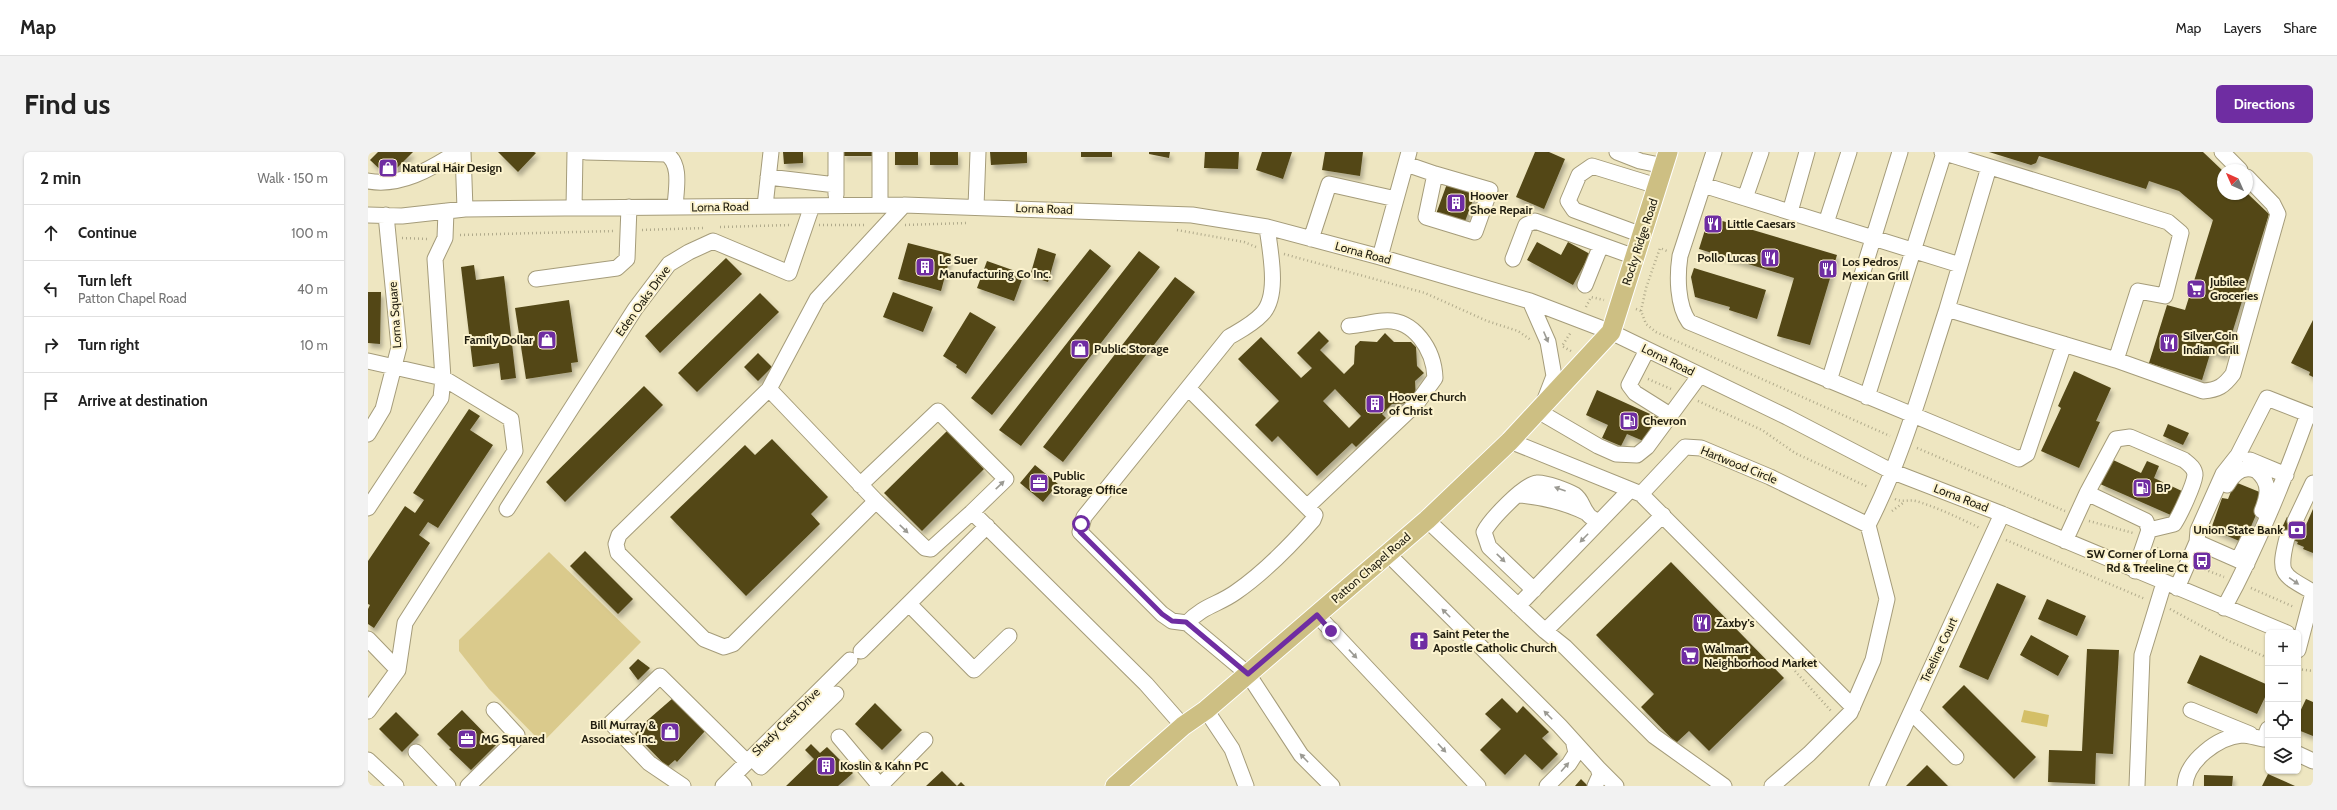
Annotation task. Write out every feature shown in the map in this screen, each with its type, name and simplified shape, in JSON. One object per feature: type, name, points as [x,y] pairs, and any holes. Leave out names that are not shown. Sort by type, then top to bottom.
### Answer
[{"type":"main road","name":"Rocky Ridge Road","points":[[1611,332],[1666,159]]},
{"type":"main road","name":"Patton Chapel Road","points":[[1115,786],[1183,726],[1206,710],[1427,520],[1510,441],[1611,332]]},
{"type":"street","points":[[368,181],[379,182],[414,176],[457,152]]},
{"type":"street","points":[[463,152],[465,209]]},
{"type":"street","points":[[574,208],[575,152]]},
{"type":"street","points":[[586,152],[666,154],[670,156],[676,164],[675,207]]},
{"type":"street","points":[[765,206],[771,152]]},
{"type":"street","points":[[836,152],[836,205]]},
{"type":"street","points":[[880,152],[880,205]]},
{"type":"street","points":[[976,207],[978,152]]},
{"type":"street","points":[[1617,152],[1640,161],[1666,159]]},
{"type":"street","points":[[1714,152],[1680,256],[1678,272],[1683,313],[1689,322],[2019,459],[2027,454],[2064,344]]},
{"type":"street","points":[[1745,198],[1761,152]]},
{"type":"street","points":[[1790,212],[1807,152]]},
{"type":"street","points":[[1826,223],[1849,152]]},
{"type":"street","points":[[1829,381],[1900,152]]},
{"type":"street","points":[[1867,397],[1915,251],[1943,152],[2168,222],[2181,233],[2165,296],[2138,291],[2116,360]]},
{"type":"street","points":[[2222,152],[2234,164]]},
{"type":"street","points":[[1380,257],[1408,158],[1435,174],[1490,190],[1475,232],[1426,217],[1435,174]]},
{"type":"street","points":[[1642,235],[1574,210],[1568,201],[1579,175],[1592,166],[1657,186]]},
{"type":"street","points":[[1772,786],[1809,754],[1841,722],[1853,707],[1873,660],[1887,599],[1868,525],[1884,494],[1891,471],[1913,416],[1990,167]]},
{"type":"street","points":[[768,177],[836,185]]},
{"type":"street","points":[[1947,309],[2116,360],[2203,391],[2214,391],[2224,386],[2233,374],[2278,214],[2273,204],[2253,183]]},
{"type":"street","points":[[1311,239],[1329,184],[1396,200]]},
{"type":"street","points":[[1703,185],[1960,265]]},
{"type":"street","points":[[876,501],[732,644],[724,647],[704,639],[618,553],[616,544],[626,526],[769,389],[817,299],[904,205]]},
{"type":"street","name":"Lorna Road","points":[[368,215],[386,216],[465,209],[904,205],[1192,215],[1268,227],[1380,257],[1530,301],[1611,332],[1787,417],[1891,471],[2002,514],[2135,571],[2279,630]]},
{"type":"street","name":"Eden Oaks Drive","points":[[507,509],[635,309],[669,264],[689,252],[713,241],[789,273],[812,206]]},
{"type":"street","points":[[536,279],[617,268],[626,259],[629,207]]},
{"type":"street","points":[[368,508],[440,398],[442,378],[435,259],[445,238],[446,211]]},
{"type":"street","name":"Lorna Square","points":[[368,434],[383,409],[399,348],[386,216]]},
{"type":"street","points":[[1513,259],[1526,225],[1535,221],[1635,257]]},
{"type":"street","points":[[1268,227],[1273,285],[1271,303],[1253,322],[1229,337],[1084,517],[1080,532],[1162,614],[1172,621],[1186,622],[1248,674],[1300,755],[1332,786]]},
{"type":"street","points":[[1585,285],[1601,245]]},
{"type":"street","points":[[1530,301],[1555,344],[1554,376],[1541,408],[1598,446],[1616,454],[1637,455],[1647,447],[1700,375]]},
{"type":"street","points":[[1308,506],[1417,403],[1435,378],[1429,350],[1424,341],[1412,330],[1400,323],[1384,321],[1349,326]]},
{"type":"street","points":[[1647,350],[1629,385],[1634,393],[1670,415]]},
{"type":"street","points":[[368,361],[442,378],[511,419],[515,451],[405,623],[398,670],[369,708]]},
{"type":"street","points":[[1186,622],[1196,612],[1209,604],[1229,596],[1243,587],[1287,549],[1314,520],[1315,515],[1308,506],[1188,388]]},
{"type":"street","points":[[769,389],[860,485],[925,548],[930,549],[972,512],[1006,479],[938,411],[860,485]]},
{"type":"street","points":[[2199,543],[2198,530],[2223,474],[2238,455],[2267,398],[2310,415],[2286,474],[2243,562]]},
{"type":"street","points":[[2065,541],[2087,493],[2116,439],[2130,437],[2184,460],[2192,466],[2195,475],[2181,514],[2174,524],[2148,535]]},
{"type":"street","points":[[1510,441],[1636,492],[1663,514],[1853,707]]},
{"type":"street","name":"Hartwood Circle","points":[[1636,492],[1686,447],[1701,448],[1770,477],[1868,525]]},
{"type":"street","points":[[2238,455],[2286,474]]},
{"type":"street","points":[[2138,786],[2142,655],[2158,604],[2188,563],[2229,480],[2238,471],[2254,470],[2265,480],[2267,497],[2243,562],[2238,582],[2224,608]]},
{"type":"street","points":[[1534,590],[1489,547],[1484,532],[1489,522],[1526,488],[1537,483],[1558,488],[1576,496],[1584,505],[1587,513],[1599,522]]},
{"type":"street","points":[[2295,521],[2313,483]]},
{"type":"street","points":[[1518,606],[1599,522],[1636,492]]},
{"type":"street","points":[[2087,493],[2146,521],[2148,535],[2135,571]]},
{"type":"street","points":[[972,512],[1146,684],[1183,726]]},
{"type":"street","points":[[1545,631],[1663,514]]},
{"type":"street","name":"Treeline Court","points":[[1877,786],[2002,514]]},
{"type":"street","points":[[1427,520],[1545,631],[1565,647],[1654,736],[1724,786]]},
{"type":"street","name":"Shady Crest Drive","points":[[723,786],[739,781],[749,760],[987,526]]},
{"type":"street","points":[[2287,538],[2281,562],[2282,570],[2293,581],[2313,592],[2303,643]]},
{"type":"street","points":[[2199,543],[2243,562]]},
{"type":"street","points":[[1388,554],[1560,726],[1574,744],[1616,786]]},
{"type":"street","points":[[909,604],[974,670],[1009,636]]},
{"type":"street","points":[[1317,615],[1478,786]]},
{"type":"street","points":[[368,639],[398,670]]},
{"type":"street","points":[[683,786],[649,763],[611,723],[660,676],[749,760],[761,767],[836,694]]},
{"type":"street","points":[[468,786],[516,740],[517,735],[494,710]]},
{"type":"street","points":[[1206,710],[1232,749],[1246,786]]},
{"type":"street","points":[[2191,710],[2265,736]]},
{"type":"street","points":[[1911,712],[1956,757]]},
{"type":"street","points":[[2184,786],[2185,777],[2198,758],[2225,739],[2243,735],[2265,737]]},
{"type":"street","points":[[838,737],[880,786],[925,740]]},
{"type":"street","points":[[1547,786],[1568,764],[1576,753],[1574,744]]},
{"type":"street","points":[[416,752],[448,786]]},
{"type":"street","points":[[2301,755],[2313,761]]},
{"type":"street","points":[[369,763],[396,786]]},
{"type":"street","points":[[1595,786],[1600,775],[1598,768]]},
{"type":"path","points":[[388,236],[422,240],[470,234],[805,225],[885,226],[971,223]]},
{"type":"path","points":[[1171,229],[1244,242],[1425,293],[1487,321],[1518,331],[1537,344],[1555,344]]},
{"type":"path","points":[[1680,256],[1660,248],[1646,288],[1642,311],[1646,324],[1656,332],[1889,436],[2096,524],[2137,534],[2148,535],[2158,548],[2188,563],[2238,582],[2308,613]]},
{"type":"path","points":[[1619,305],[1642,311]]},
{"type":"path","points":[[1634,373],[1762,430],[1795,453],[1903,503]]},
{"type":"path","points":[[1868,487],[1889,436]]},
{"type":"path","points":[[1889,514],[1903,503],[1914,500],[1945,511],[1993,534],[2158,604],[2265,657]]},
{"type":"path","points":[[1793,668],[1841,722]]},
{"type":"path","points":[[2301,669],[2313,671]]},
{"type":"shaded area","points":[[549,552],[641,642],[542,743],[489,689],[459,651],[459,640]]},
{"type":"shaded area","points":[[2024,710],[2049,715],[2047,727],[2021,722]]},
{"type":"building","name":"Natural Hair Design","points":[[378,152],[413,152],[388,177],[370,160]]},
{"type":"building","points":[[498,152],[534,152],[536,153],[518,172]]},
{"type":"building","points":[[783,152],[803,152],[803,163],[784,164]]},
{"type":"building","points":[[843,152],[877,152],[877,156],[843,156]]},
{"type":"building","points":[[895,152],[918,152],[918,165],[895,165]]},
{"type":"building","points":[[930,152],[958,152],[958,165],[930,165]]},
{"type":"building","points":[[990,152],[1027,152],[1027,163],[991,165]]},
{"type":"building","points":[[1081,152],[1112,152],[1112,157],[1081,157]]},
{"type":"building","points":[[1149,152],[1170,152],[1169,158],[1149,154]]},
{"type":"building","points":[[1205,152],[1239,152],[1238,169],[1204,168]]},
{"type":"building","points":[[1262,152],[1292,152],[1283,179],[1256,170]]},
{"type":"building","points":[[1325,152],[1363,152],[1360,176],[1322,170]]},
{"type":"building","points":[[1535,152],[1549,152],[1565,159],[1544,209],[1516,197]]},
{"type":"building","points":[[1989,152],[2203,152],[2217,165],[2217,200],[2253,200],[2253,199],[2269,214],[2225,356],[2211,351],[2202,380],[2149,363],[2167,305],[2185,310],[2213,220],[2179,191],[2149,181],[2146,189],[2039,156],[2036,163],[2031,165]]},
{"type":"building","name":"Hoover Shoe Repair","points":[[1448,181],[1476,192],[1464,224],[1436,214]]},
{"type":"building","points":[[1709,217],[1837,255],[1810,345],[1777,336],[1794,278],[1699,249]]},
{"type":"building","points":[[1537,242],[1561,255],[1568,242],[1590,254],[1573,285],[1527,260]]},
{"type":"building","name":"Le Suer Manufacturing Co Inc.","points":[[908,243],[951,254],[941,291],[898,279]]},
{"type":"building","points":[[1038,248],[1056,254],[1048,282],[1030,276]]},
{"type":"building","name":"Public Storage","points":[[1090,249],[1111,266],[992,415],[971,398]]},
{"type":"building","name":"Public Storage","points":[[1139,251],[1160,267],[1021,446],[999,430]]},
{"type":"building","points":[[726,258],[742,274],[660,353],[645,336]]},
{"type":"building","points":[[987,261],[1024,274],[1014,301],[977,288]]},
{"type":"building","points":[[474,265],[476,280],[504,276],[516,378],[501,380],[499,363],[473,367],[461,267]]},
{"type":"building","points":[[1694,268],[1766,290],[1757,319],[1729,310],[1730,307],[1695,297],[1691,277]]},
{"type":"building","name":"Public Storage","points":[[1175,277],[1195,292],[1063,462],[1043,447]]},
{"type":"building","points":[[368,292],[381,292],[380,344],[368,343]]},
{"type":"building","points":[[893,292],[933,307],[923,332],[883,317]]},
{"type":"building","points":[[760,293],[779,312],[697,392],[678,373]]},
{"type":"building","name":"Family Dollar","points":[[569,300],[578,362],[571,363],[572,372],[526,379],[515,308]]},
{"type":"building","points":[[970,312],[996,327],[966,374],[956,367],[957,365],[943,356]]},
{"type":"building","points":[[2313,320],[2313,377],[2309,375],[2310,372],[2291,363]]},
{"type":"building","name":"Hoover Church of Christ","points":[[1319,331],[1329,341],[1320,350],[1344,374],[1354,364],[1355,346],[1360,341],[1377,342],[1385,333],[1394,342],[1411,342],[1416,347],[1417,366],[1424,373],[1415,381],[1416,399],[1411,403],[1392,404],[1382,414],[1386,418],[1356,447],[1352,443],[1317,476],[1278,436],[1272,442],[1255,425],[1279,401],[1238,359],[1261,337],[1301,378],[1312,368],[1297,353]],"holes":[[[1335,389],[1361,416],[1349,428],[1323,401]]]},
{"type":"building","points":[[758,353],[772,367],[758,381],[744,367]]},
{"type":"building","points":[[2074,371],[2111,388],[2096,421],[2100,422],[2079,468],[2041,451],[2061,408],[2058,406]]},
{"type":"building","points":[[644,386],[663,405],[565,502],[546,482]]},
{"type":"building","name":"Chevron","points":[[1597,390],[1659,418],[1648,443],[1627,434],[1621,446],[1602,438],[1608,425],[1586,415]]},
{"type":"building","points":[[469,409],[480,416],[470,430],[493,445],[438,528],[428,522],[419,535],[430,543],[374,628],[368,624],[368,609],[370,605],[368,604],[368,561],[405,506],[415,513],[424,500],[413,493]]},
{"type":"building","points":[[2168,424],[2189,433],[2183,445],[2163,436]]},
{"type":"building","points":[[947,431],[984,469],[922,531],[884,493]]},
{"type":"building","points":[[772,439],[828,497],[811,514],[820,524],[746,596],[670,517],[745,445],[755,455]]},
{"type":"building","name":"BP","points":[[2111,459],[2141,473],[2147,461],[2159,466],[2154,478],[2184,492],[2173,516],[2100,484]]},
{"type":"building","name":"Public Storage Office","points":[[1035,465],[1058,484],[1043,502],[1020,483]]},
{"type":"building","points":[[2235,482],[2262,493],[2261,503],[2244,543],[2211,529],[2222,498],[2228,499]]},
{"type":"building","name":"Union State Bank","points":[[2313,509],[2313,553],[2303,549],[2304,547],[2297,544],[2298,542],[2279,534],[2287,517],[2306,525]]},
{"type":"building","points":[[585,551],[633,599],[618,614],[570,566]]},
{"type":"building","name":"Walmart Neighborhood Market","points":[[1671,562],[1784,678],[1709,751],[1689,731],[1676,743],[1641,707],[1654,694],[1596,635]]},
{"type":"building","points":[[1997,583],[2026,596],[1988,680],[1959,667]]},
{"type":"building","points":[[2047,599],[2086,616],[2077,636],[2038,619]]},
{"type":"building","points":[[2031,635],[2069,656],[2058,676],[2020,655]]},
{"type":"building","points":[[2087,649],[2119,650],[2113,754],[2096,753],[2095,784],[2048,782],[2049,750],[2082,751]]},
{"type":"building","points":[[2200,655],[2265,684],[2265,697],[2257,714],[2187,683]]},
{"type":"building","points":[[638,659],[650,668],[638,680],[629,668]]},
{"type":"building","points":[[1964,685],[2036,757],[2014,779],[1942,707]]},
{"type":"building","name":"Bill Murray & Associates Inc.","points":[[673,698],[705,731],[677,762],[675,760],[667,767],[635,734],[643,726],[642,725]]},
{"type":"building","points":[[1502,698],[1517,713],[1523,706],[1549,732],[1542,738],[1558,754],[1542,770],[1525,754],[1505,775],[1480,750],[1501,729],[1485,714]]},
{"type":"building","points":[[2306,699],[2313,702],[2313,736],[2301,731],[2301,710]]},
{"type":"building","points":[[875,703],[902,730],[882,750],[855,724]]},
{"type":"building","name":"MG Squared","points":[[462,710],[496,745],[471,770],[449,749],[451,748],[437,734]]},
{"type":"building","points":[[396,712],[419,735],[402,752],[379,729]]},
{"type":"building","name":"Koslin & Kahn PC","points":[[811,744],[820,753],[827,747],[853,773],[838,786],[786,786],[814,759],[805,750]]},
{"type":"building","points":[[1927,765],[1948,786],[1906,786]]},
{"type":"building","points":[[942,771],[957,786],[926,786]]},
{"type":"building","points":[[2268,774],[2295,786],[2262,786]]},
{"type":"building","points":[[2204,775],[2233,776],[2232,786],[2204,786]]},
{"type":"building","points":[[1581,779],[1588,786],[1575,786]]},
{"type":"building","points":[[961,782],[965,786],[957,786]]},
{"type":"place","name":"Natural Hair Design","points":[[388,168]]},
{"type":"place","name":"Hoover Shoe Repair","points":[[1456,203]]},
{"type":"place","name":"Little Caesars","points":[[1713,224]]},
{"type":"place","name":"Pollo Lucas","points":[[1770,258]]},
{"type":"place","name":"Le Suer Manufacturing Co Inc.","points":[[925,267]]},
{"type":"place","name":"Los Pedros Mexican Grill","points":[[1828,269]]},
{"type":"place","name":"Jubilee Groceries","points":[[2196,289]]},
{"type":"place","name":"Family Dollar","points":[[547,340]]},
{"type":"place","name":"Silver Coin Indian Grill","points":[[2169,343]]},
{"type":"place","name":"Public Storage","points":[[1080,349]]},
{"type":"place","name":"Hoover Church of Christ","points":[[1375,404]]},
{"type":"place","name":"Chevron","points":[[1629,421]]},
{"type":"place","name":"Public Storage Office","points":[[1039,483]]},
{"type":"place","name":"BP","points":[[2142,488]]},
{"type":"place","name":"Union State Bank","points":[[2297,530]]},
{"type":"place","name":"SW Corner of Lorna Rd & Treeline Ct","points":[[2202,561]]},
{"type":"place","name":"Zaxby's","points":[[1702,623]]},
{"type":"place","name":"Saint Peter the Apostle Catholic Church","points":[[1419,641]]},
{"type":"place","name":"Walmart Neighborhood Market","points":[[1690,656]]},
{"type":"place","name":"Bill Murray & Associates Inc.","points":[[670,732]]},
{"type":"place","name":"MG Squared","points":[[467,739]]},
{"type":"place","name":"Koslin & Kahn PC","points":[[826,766]]},
{"type":"route","points":[[1081,524],[1080,532],[1162,614],[1172,621],[1186,622],[1217,646],[1248,674],[1317,615],[1331,631]]}]
